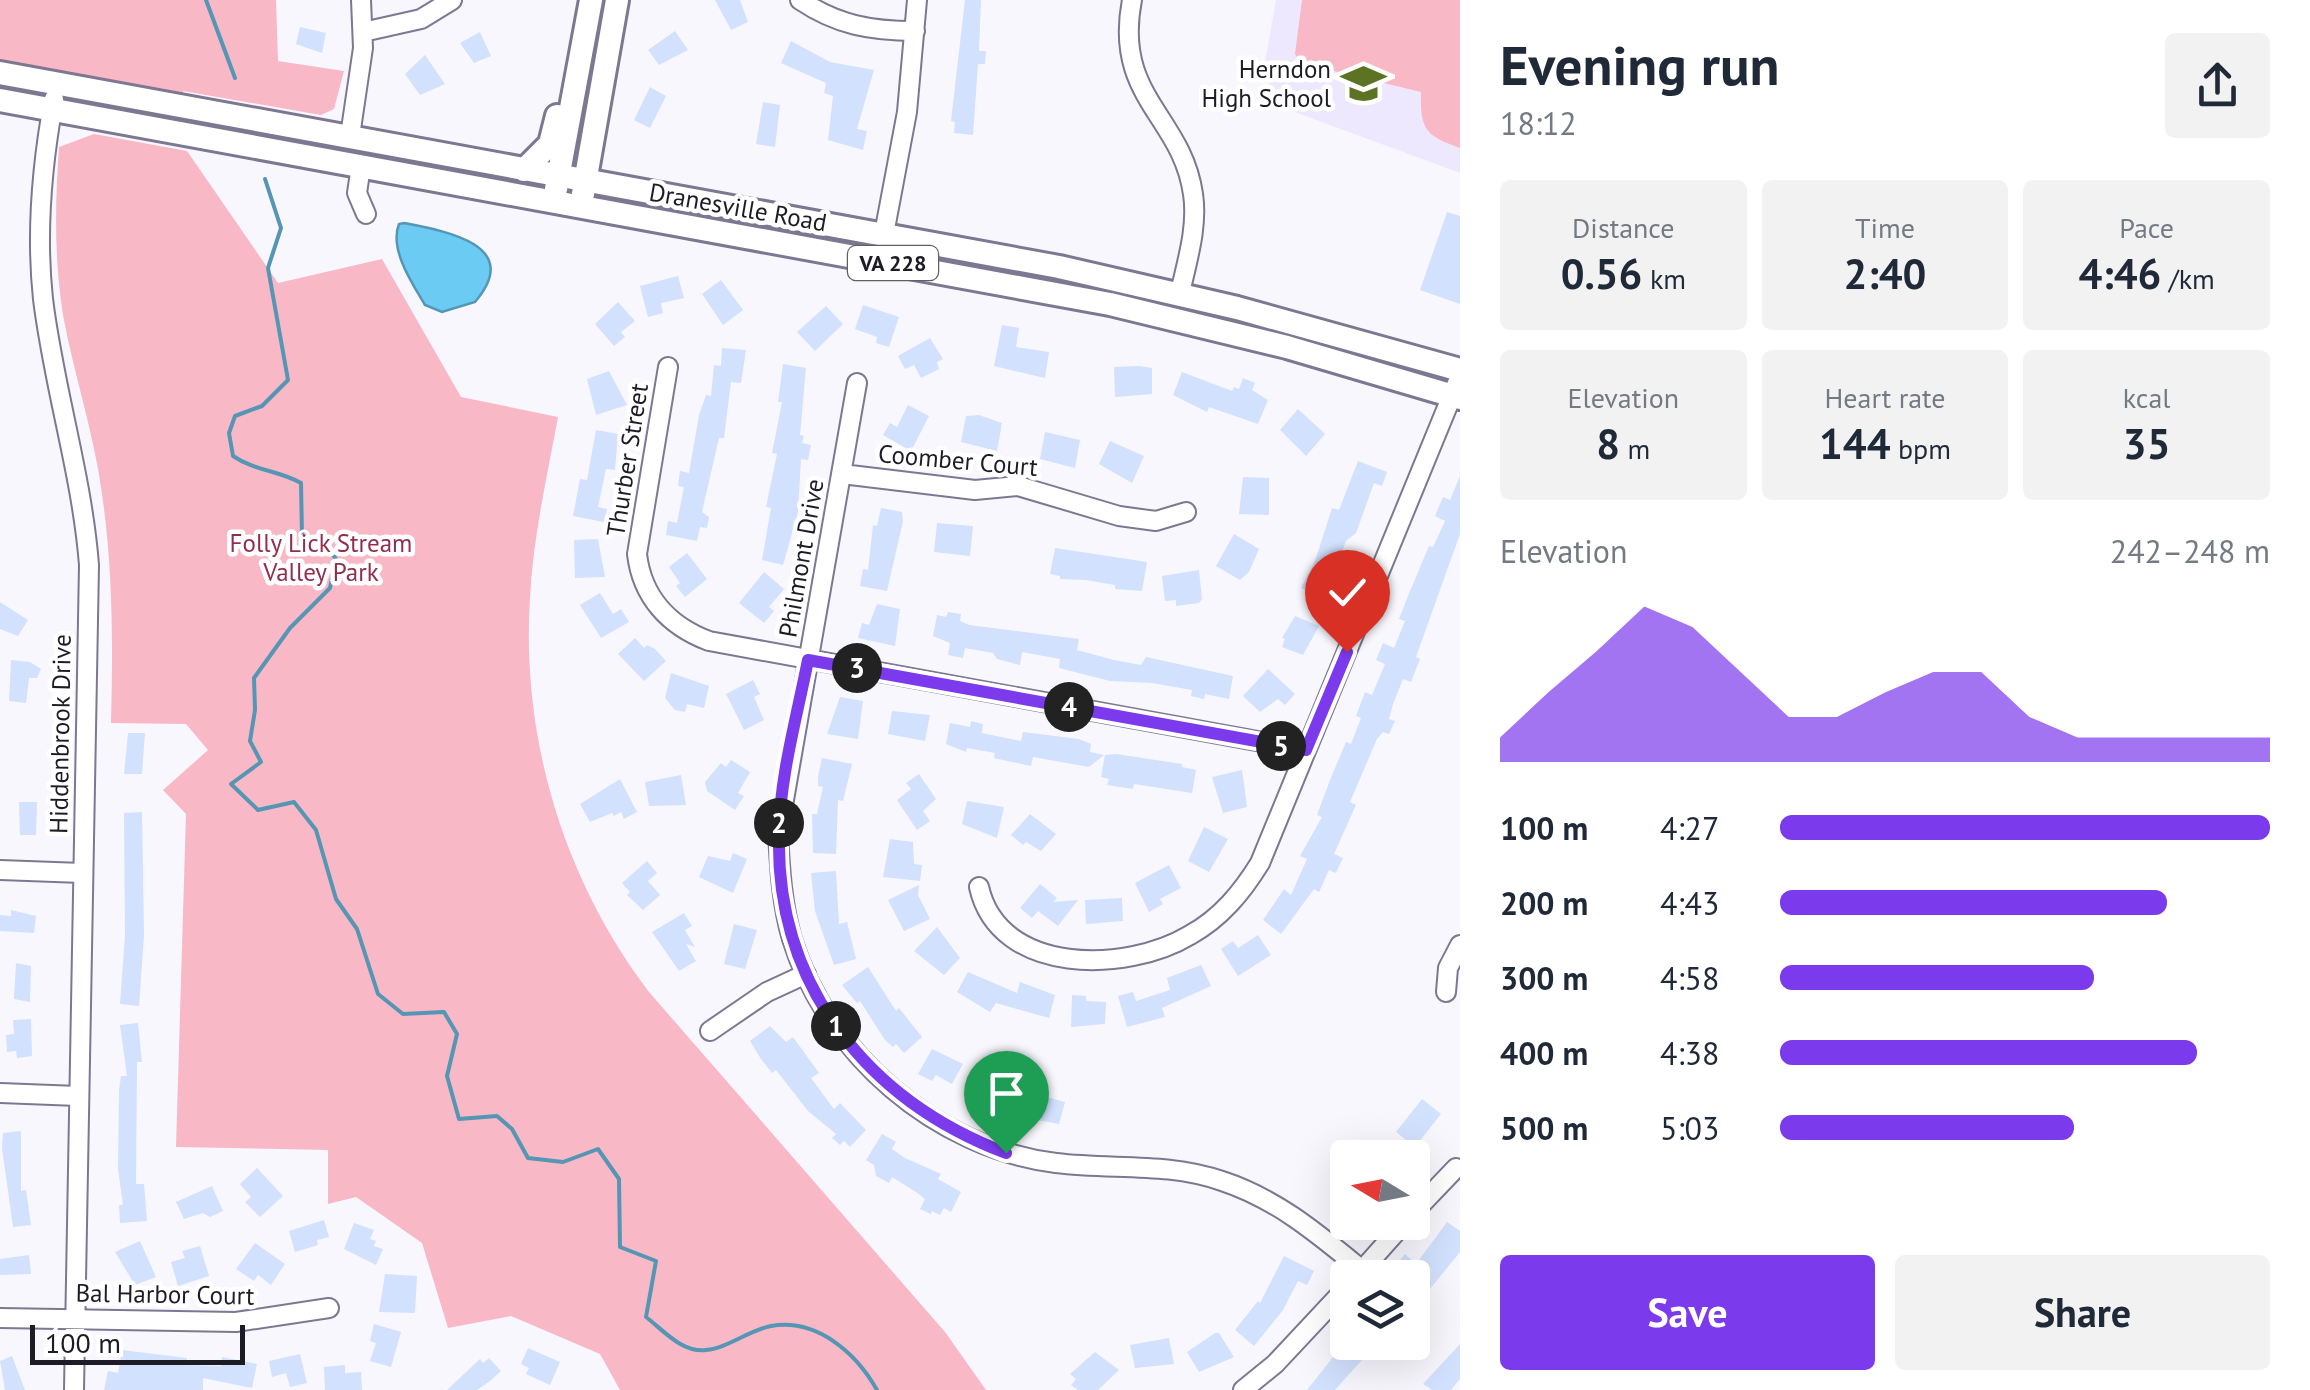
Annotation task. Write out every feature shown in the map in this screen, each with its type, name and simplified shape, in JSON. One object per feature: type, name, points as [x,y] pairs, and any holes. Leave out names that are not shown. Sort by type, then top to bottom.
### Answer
[{"type":"main road","points":[[524,170],[550,144],[581,0]]},
{"type":"main road","points":[[554,202],[591,0]]},
{"type":"main road","points":[[580,207],[617,0]]},
{"type":"main road","name":"Dranesville Road","points":[[0,73],[884,234],[1180,293],[1458,385]]},
{"type":"main road","name":"Dranesville Road","points":[[0,100],[1110,304],[1458,385]]},
{"type":"street","points":[[350,136],[363,32],[361,0]]},
{"type":"street","points":[[363,32],[421,20],[452,0]]},
{"type":"street","points":[[800,0],[846,24],[870,30],[915,31]]},
{"type":"street","points":[[884,234],[907,112],[917,0]]},
{"type":"street","points":[[1132,0],[1128,30],[1135,74],[1142,92],[1178,147],[1193,194],[1195,218],[1180,293]]},
{"type":"street","name":"Hiddenbrook Drive","points":[[56,84],[41,207],[43,297],[80,478],[89,565],[74,1390]]},
{"type":"street","points":[[361,166],[357,193],[366,214]]},
{"type":"street","name":"Thurber Street","points":[[668,368],[638,536],[639,566],[644,584],[666,615],[691,634],[808,660],[1306,750]]},
{"type":"street","name":"Philmont Drive","points":[[857,383],[778,834],[784,904],[806,974],[832,1022],[899,1095],[957,1132],[1006,1153],[1055,1163],[1164,1167],[1224,1181],[1286,1210],[1343,1260]]},
{"type":"street","points":[[978,888],[982,904],[999,930],[1034,949],[1060,957],[1100,960],[1140,956],[1165,948],[1210,923],[1260,863],[1458,385]]},
{"type":"street","name":"Coomber Court","points":[[842,474],[974,490],[1018,486],[1120,516],[1156,521],[1186,512]]},
{"type":"street","points":[[0,870],[82,873]]},
{"type":"street","points":[[1446,992],[1448,968],[1460,945]]},
{"type":"street","points":[[710,1031],[767,992],[806,974]]},
{"type":"street","points":[[0,1093],[78,1096]]},
{"type":"street","points":[[1430,1195],[1456,1168]]},
{"type":"street","points":[[1371,1260],[1389,1240]]},
{"type":"street","points":[[1243,1390],[1275,1364],[1330,1305]]},
{"type":"street","name":"Bal Harbor Court","points":[[0,1318],[236,1322],[329,1308]]},
{"type":"shaded area","name":"Herndon High School","points":[[1276,0],[1460,0],[1460,173],[1273,104],[1265,62]]},
{"type":"green space","points":[[0,0],[276,0],[278,61],[344,71],[334,109],[321,115],[183,91],[184,107],[0,76]]},
{"type":"green space","points":[[1302,0],[1460,0],[1460,148],[1427,129],[1421,92],[1300,63],[1295,54]]},
{"type":"green space","name":"Folly Lick Stream Valley Park","points":[[94,134],[187,151],[278,283],[382,259],[461,397],[558,417],[534,552],[529,651],[541,755],[554,806],[593,903],[649,992],[945,1332],[986,1390],[620,1390],[600,1354],[511,1316],[448,1328],[422,1243],[356,1197],[328,1204],[328,1150],[176,1147],[186,814],[163,790],[208,750],[186,724],[111,723],[106,523],[94,449],[63,315],[57,252],[59,147]]},
{"type":"water","points":[[399,224],[458,236],[485,254],[490,267],[488,283],[475,302],[442,312],[425,305],[399,255],[397,234]]},
{"type":"building","points":[[715,0],[740,0],[748,22],[731,30]]},
{"type":"building","points":[[965,0],[981,0],[979,51],[986,51],[985,64],[978,64],[973,135],[954,133],[955,122],[951,121]]},
{"type":"building","points":[[300,27],[326,33],[322,53],[296,44]]},
{"type":"building","points":[[675,31],[688,50],[659,65],[648,50]]},
{"type":"building","points":[[480,32],[491,56],[474,63],[460,43]]},
{"type":"building","points":[[791,41],[830,62],[874,70],[857,129],[867,131],[863,150],[828,140],[833,96],[824,93],[826,83],[781,63]]},
{"type":"building","points":[[425,55],[445,84],[420,95],[405,74]]},
{"type":"building","points":[[650,87],[666,96],[650,128],[634,120]]},
{"type":"building","points":[[763,102],[780,105],[775,147],[756,144]]},
{"type":"building","points":[[1447,212],[1460,216],[1460,304],[1420,290]]},
{"type":"building","points":[[678,276],[684,298],[661,303],[663,313],[648,317],[640,286]]},
{"type":"building","points":[[721,280],[743,310],[723,325],[702,294]]},
{"type":"building","points":[[618,302],[635,321],[621,332],[625,337],[614,346],[595,324]]},
{"type":"building","points":[[863,305],[899,317],[889,347],[876,343],[877,337],[855,329]]},
{"type":"building","points":[[826,306],[843,324],[815,351],[797,332]]},
{"type":"building","points":[[1002,325],[1019,328],[1016,347],[1049,352],[1045,378],[994,366]]},
{"type":"building","points":[[930,338],[943,359],[937,362],[939,369],[921,378],[914,365],[905,369],[898,356]]},
{"type":"building","points":[[722,348],[746,350],[741,383],[731,382],[724,438],[719,438],[702,512],[709,517],[707,528],[700,527],[697,541],[666,535],[668,521],[677,523],[684,487],[678,486],[680,471],[689,473],[699,415],[706,395],[711,396],[714,365],[721,366]]},
{"type":"building","points":[[783,364],[806,368],[800,435],[804,436],[802,443],[811,445],[808,460],[801,459],[798,512],[783,565],[762,560],[771,508],[766,507],[777,454],[772,453],[782,402],[778,402]]},
{"type":"building","points":[[1114,367],[1152,368],[1152,394],[1115,397]]},
{"type":"building","points":[[609,371],[627,405],[596,415],[587,379]]},
{"type":"building","points":[[1182,372],[1232,391],[1234,387],[1239,389],[1243,378],[1255,383],[1252,390],[1268,400],[1258,424],[1209,407],[1207,412],[1173,395]]},
{"type":"building","points":[[908,405],[929,416],[911,451],[883,435],[890,423],[897,427]]},
{"type":"building","points":[[1298,409],[1325,434],[1306,456],[1280,430]]},
{"type":"building","points":[[979,415],[1002,423],[997,451],[961,442],[966,416]]},
{"type":"building","points":[[596,430],[618,434],[615,470],[606,469],[598,507],[607,509],[604,522],[573,516],[580,479],[587,480]]},
{"type":"building","points":[[1045,432],[1080,440],[1075,468],[1040,459]]},
{"type":"building","points":[[1110,441],[1144,456],[1132,483],[1099,464]]},
{"type":"building","points":[[1358,461],[1387,472],[1382,486],[1374,483],[1356,533],[1346,541],[1336,568],[1343,571],[1337,586],[1328,582],[1322,597],[1301,588],[1315,561],[1332,508],[1339,510]]},
{"type":"building","points":[[1460,476],[1460,534],[1416,657],[1420,659],[1411,682],[1403,679],[1393,704],[1389,719],[1395,721],[1389,734],[1383,732],[1377,739],[1350,802],[1356,805],[1334,854],[1343,858],[1336,873],[1329,870],[1319,892],[1314,889],[1281,934],[1263,920],[1284,889],[1291,895],[1307,859],[1300,856],[1322,817],[1317,815],[1346,742],[1351,744],[1365,692],[1372,695],[1385,664],[1376,660],[1383,643],[1394,648],[1405,621],[1399,619],[1408,596],[1429,546],[1433,547],[1445,521],[1435,516],[1443,497],[1450,500]]},
{"type":"building","points":[[1243,477],[1269,478],[1269,515],[1239,514]]},
{"type":"building","points":[[881,508],[902,512],[903,521],[887,591],[860,586],[863,569],[868,570],[873,525],[877,526]]},
{"type":"building","points":[[937,523],[973,526],[970,556],[934,552]]},
{"type":"building","points":[[1234,534],[1259,549],[1249,572],[1240,580],[1216,566]]},
{"type":"building","points":[[598,539],[605,577],[575,578],[574,540]]},
{"type":"building","points":[[1055,548],[1147,562],[1142,591],[1060,579],[1050,574]]},
{"type":"building","points":[[687,553],[707,579],[685,597],[669,567]]},
{"type":"building","points":[[1199,570],[1199,603],[1176,606],[1176,600],[1165,601],[1162,576]]},
{"type":"building","points":[[764,572],[784,589],[769,607],[774,611],[764,623],[739,603]]},
{"type":"building","points":[[600,593],[613,614],[621,609],[629,622],[601,638],[580,605]]},
{"type":"building","points":[[0,602],[28,620],[18,636],[0,629]]},
{"type":"building","points":[[877,604],[900,609],[895,646],[858,638],[862,623],[869,625]]},
{"type":"building","points":[[948,612],[961,614],[960,621],[969,625],[1079,639],[1077,650],[1114,660],[1141,665],[1146,657],[1233,676],[1229,699],[1205,694],[1204,699],[1191,696],[1192,690],[1152,683],[1110,681],[1059,668],[1060,659],[1022,652],[1020,665],[997,659],[993,653],[965,648],[963,658],[948,655],[950,643],[933,636],[937,615],[946,617]]},
{"type":"building","points":[[1295,616],[1319,626],[1303,655],[1282,647],[1282,638]]},
{"type":"building","points":[[635,638],[644,648],[647,645],[655,649],[666,661],[644,681],[618,654]]},
{"type":"building","points":[[11,660],[30,662],[41,669],[37,678],[29,678],[26,703],[9,701]]},
{"type":"building","points":[[1268,669],[1295,694],[1285,705],[1278,699],[1260,712],[1243,696]]},
{"type":"building","points":[[671,673],[709,686],[704,708],[687,704],[685,712],[675,710],[665,698]]},
{"type":"building","points":[[753,680],[760,694],[754,697],[764,720],[744,730],[726,694]]},
{"type":"building","points":[[840,697],[863,701],[858,739],[827,734]]},
{"type":"building","points":[[892,711],[930,715],[925,741],[888,734]]},
{"type":"building","points":[[971,721],[983,724],[982,733],[1021,741],[1023,732],[1079,739],[1091,744],[1090,752],[1104,755],[1089,767],[1033,757],[1031,766],[994,758],[995,753],[967,748],[966,752],[946,744],[950,723],[970,727]]},
{"type":"building","points":[[128,733],[145,733],[142,774],[124,774]]},
{"type":"building","points":[[1105,755],[1182,764],[1196,770],[1192,793],[1134,784],[1133,789],[1107,785],[1109,779],[1101,777]]},
{"type":"building","points":[[822,758],[852,764],[843,801],[838,800],[836,854],[813,853],[812,814],[817,814],[823,787],[818,786]]},
{"type":"building","points":[[731,760],[750,772],[738,793],[744,796],[735,810],[707,791],[705,782],[721,763],[726,767]]},
{"type":"building","points":[[1242,770],[1247,807],[1223,813],[1212,777]]},
{"type":"building","points":[[919,774],[936,799],[923,811],[930,821],[917,830],[897,800],[911,789],[906,783]]},
{"type":"building","points":[[681,775],[686,805],[649,806],[645,782]]},
{"type":"building","points":[[620,779],[637,812],[624,819],[621,812],[614,816],[612,813],[590,822],[580,804]]},
{"type":"building","points":[[967,801],[1004,807],[997,838],[962,824]]},
{"type":"building","points":[[19,802],[37,802],[36,835],[20,835]]},
{"type":"building","points":[[142,812],[144,935],[139,1006],[120,1004],[125,935],[124,813]]},
{"type":"building","points":[[1030,814],[1056,834],[1041,851],[1026,842],[1023,845],[1011,835]]},
{"type":"building","points":[[1204,827],[1228,839],[1209,872],[1188,861]]},
{"type":"building","points":[[890,839],[913,842],[914,864],[922,865],[920,881],[883,877]]},
{"type":"building","points":[[733,853],[747,859],[733,893],[699,877],[708,856],[730,861]]},
{"type":"building","points":[[647,861],[657,873],[648,881],[660,895],[643,910],[627,895],[630,892],[622,883]]},
{"type":"building","points":[[1169,865],[1181,888],[1160,899],[1163,904],[1149,912],[1135,883]]},
{"type":"building","points":[[836,871],[839,924],[847,922],[856,959],[834,965],[815,911],[811,873]]},
{"type":"building","points":[[1040,884],[1057,898],[1053,902],[1078,900],[1058,926],[1038,911],[1032,918],[1020,908]]},
{"type":"building","points":[[919,885],[918,895],[930,919],[904,931],[888,900]]},
{"type":"building","points":[[1122,898],[1123,921],[1086,924],[1085,900]]},
{"type":"building","points":[[11,910],[36,916],[34,933],[0,931],[0,915],[11,916]]},
{"type":"building","points":[[684,913],[692,926],[685,930],[695,947],[686,944],[696,961],[679,971],[652,932]]},
{"type":"building","points":[[734,924],[757,930],[745,969],[724,964]]},
{"type":"building","points":[[937,927],[960,958],[944,975],[914,951]]},
{"type":"building","points":[[1258,935],[1271,955],[1238,976],[1221,949],[1233,941],[1238,948]]},
{"type":"building","points":[[16,963],[31,966],[30,1002],[14,999]]},
{"type":"building","points":[[1201,965],[1211,986],[1162,1008],[1165,1017],[1127,1027],[1118,996],[1133,992],[1136,1001],[1170,990],[1167,978]]},
{"type":"building","points":[[868,967],[896,1011],[899,1008],[922,1037],[904,1053],[885,1040],[860,1001],[857,1003],[842,985]]},
{"type":"building","points":[[968,972],[1017,993],[1020,982],[1055,995],[1049,1018],[996,1003],[990,1012],[957,992]]},
{"type":"building","points":[[1072,995],[1086,996],[1086,1001],[1106,1002],[1105,1024],[1071,1027]]},
{"type":"building","points":[[31,1019],[32,1056],[17,1058],[16,1051],[7,1052],[6,1035],[14,1034],[13,1020]]},
{"type":"building","points":[[138,1023],[142,1062],[137,1062],[136,1184],[144,1184],[147,1221],[120,1223],[119,1205],[123,1205],[118,1169],[119,1090],[121,1076],[127,1076],[120,1025]]},
{"type":"building","points":[[770,1026],[786,1042],[793,1037],[819,1073],[811,1078],[834,1109],[840,1103],[866,1130],[850,1147],[832,1138],[836,1134],[808,1111],[776,1070],[772,1073],[761,1059],[750,1041]]},
{"type":"building","points":[[932,1049],[963,1064],[952,1084],[936,1075],[932,1081],[918,1074]]},
{"type":"building","points":[[977,1077],[1028,1096],[1029,1092],[1065,1102],[1059,1124],[967,1107]]},
{"type":"building","points":[[1422,1099],[1441,1114],[1421,1140],[1406,1140],[1396,1132]]},
{"type":"building","points":[[21,1131],[21,1191],[26,1190],[31,1225],[13,1227],[3,1133]]},
{"type":"building","points":[[882,1134],[896,1142],[892,1149],[941,1174],[938,1179],[961,1192],[951,1212],[944,1208],[940,1215],[920,1209],[925,1199],[916,1192],[892,1177],[889,1183],[876,1176],[874,1165],[866,1160]]},
{"type":"building","points":[[257,1168],[283,1196],[260,1217],[245,1202],[251,1197],[240,1184]]},
{"type":"building","points":[[212,1186],[223,1211],[210,1217],[203,1213],[184,1219],[176,1202]]},
{"type":"building","points":[[324,1220],[329,1237],[295,1252],[289,1231]]},
{"type":"building","points":[[1447,1222],[1460,1231],[1460,1252],[1430,1289],[1430,1260],[1419,1260]]},
{"type":"building","points":[[354,1223],[374,1230],[370,1239],[376,1241],[374,1246],[383,1249],[376,1265],[344,1249]]},
{"type":"building","points":[[140,1241],[156,1277],[135,1285],[115,1252]]},
{"type":"building","points":[[255,1243],[285,1264],[271,1285],[258,1275],[254,1281],[236,1269]]},
{"type":"building","points":[[200,1246],[209,1276],[178,1286],[171,1262],[185,1258],[182,1251]]},
{"type":"building","points":[[29,1255],[31,1274],[0,1275],[0,1259]]},
{"type":"building","points":[[1284,1256],[1314,1271],[1307,1285],[1298,1281],[1283,1310],[1254,1346],[1235,1330],[1260,1303]]},
{"type":"building","points":[[385,1274],[417,1276],[415,1313],[379,1312]]},
{"type":"building","points":[[374,1324],[401,1332],[391,1367],[370,1361],[376,1343],[370,1341]]},
{"type":"building","points":[[1219,1333],[1234,1357],[1199,1372],[1187,1352]]},
{"type":"building","points":[[1169,1338],[1174,1364],[1135,1368],[1130,1345]]},
{"type":"building","points":[[1460,1344],[1460,1379],[1451,1390],[1432,1390],[1423,1384]]},
{"type":"building","points":[[528,1348],[560,1362],[550,1385],[526,1374],[529,1368],[521,1364]]},
{"type":"building","points":[[122,1350],[187,1358],[187,1365],[221,1366],[222,1357],[257,1364],[252,1388],[203,1378],[203,1390],[104,1390],[108,1371],[118,1373]]},
{"type":"building","points":[[1095,1352],[1119,1370],[1098,1390],[1078,1390],[1071,1385],[1076,1379],[1070,1374]]},
{"type":"building","points":[[300,1354],[307,1383],[290,1387],[286,1373],[272,1377],[269,1361]]},
{"type":"building","points":[[12,1356],[25,1390],[5,1390],[0,1361]]},
{"type":"building","points":[[489,1358],[501,1371],[490,1381],[477,1390],[447,1390],[480,1359],[483,1363]]},
{"type":"building","points":[[1331,1360],[1362,1360],[1335,1390],[1307,1390]]},
{"type":"building","points":[[345,1365],[345,1373],[361,1372],[362,1390],[325,1390],[324,1367]]},
{"type":"waterway","points":[[206,0],[235,78]]},
{"type":"waterway","points":[[265,179],[281,228],[268,268],[288,380],[262,406],[235,416],[229,433],[233,456],[301,483],[302,536],[308,547],[326,546],[336,559],[330,588],[290,628],[254,678],[255,710],[250,741],[261,762],[231,784],[258,810],[294,802],[316,830],[336,899],[357,929],[378,994],[403,1014],[444,1012],[457,1034],[447,1076],[459,1119],[497,1116],[512,1129],[528,1158],[563,1162],[598,1149],[619,1179],[620,1247],[656,1261],[646,1317],[673,1340],[697,1350],[722,1346],[771,1326],[804,1327],[846,1351],[877,1390]]},
{"type":"place","name":"Herndon High School","points":[[1364,83]]},
{"type":"route","points":[[1006,1153],[927,1116],[899,1095],[851,1048],[806,974],[784,904],[778,834],[808,660],[1306,750],[1347,652]]}]
